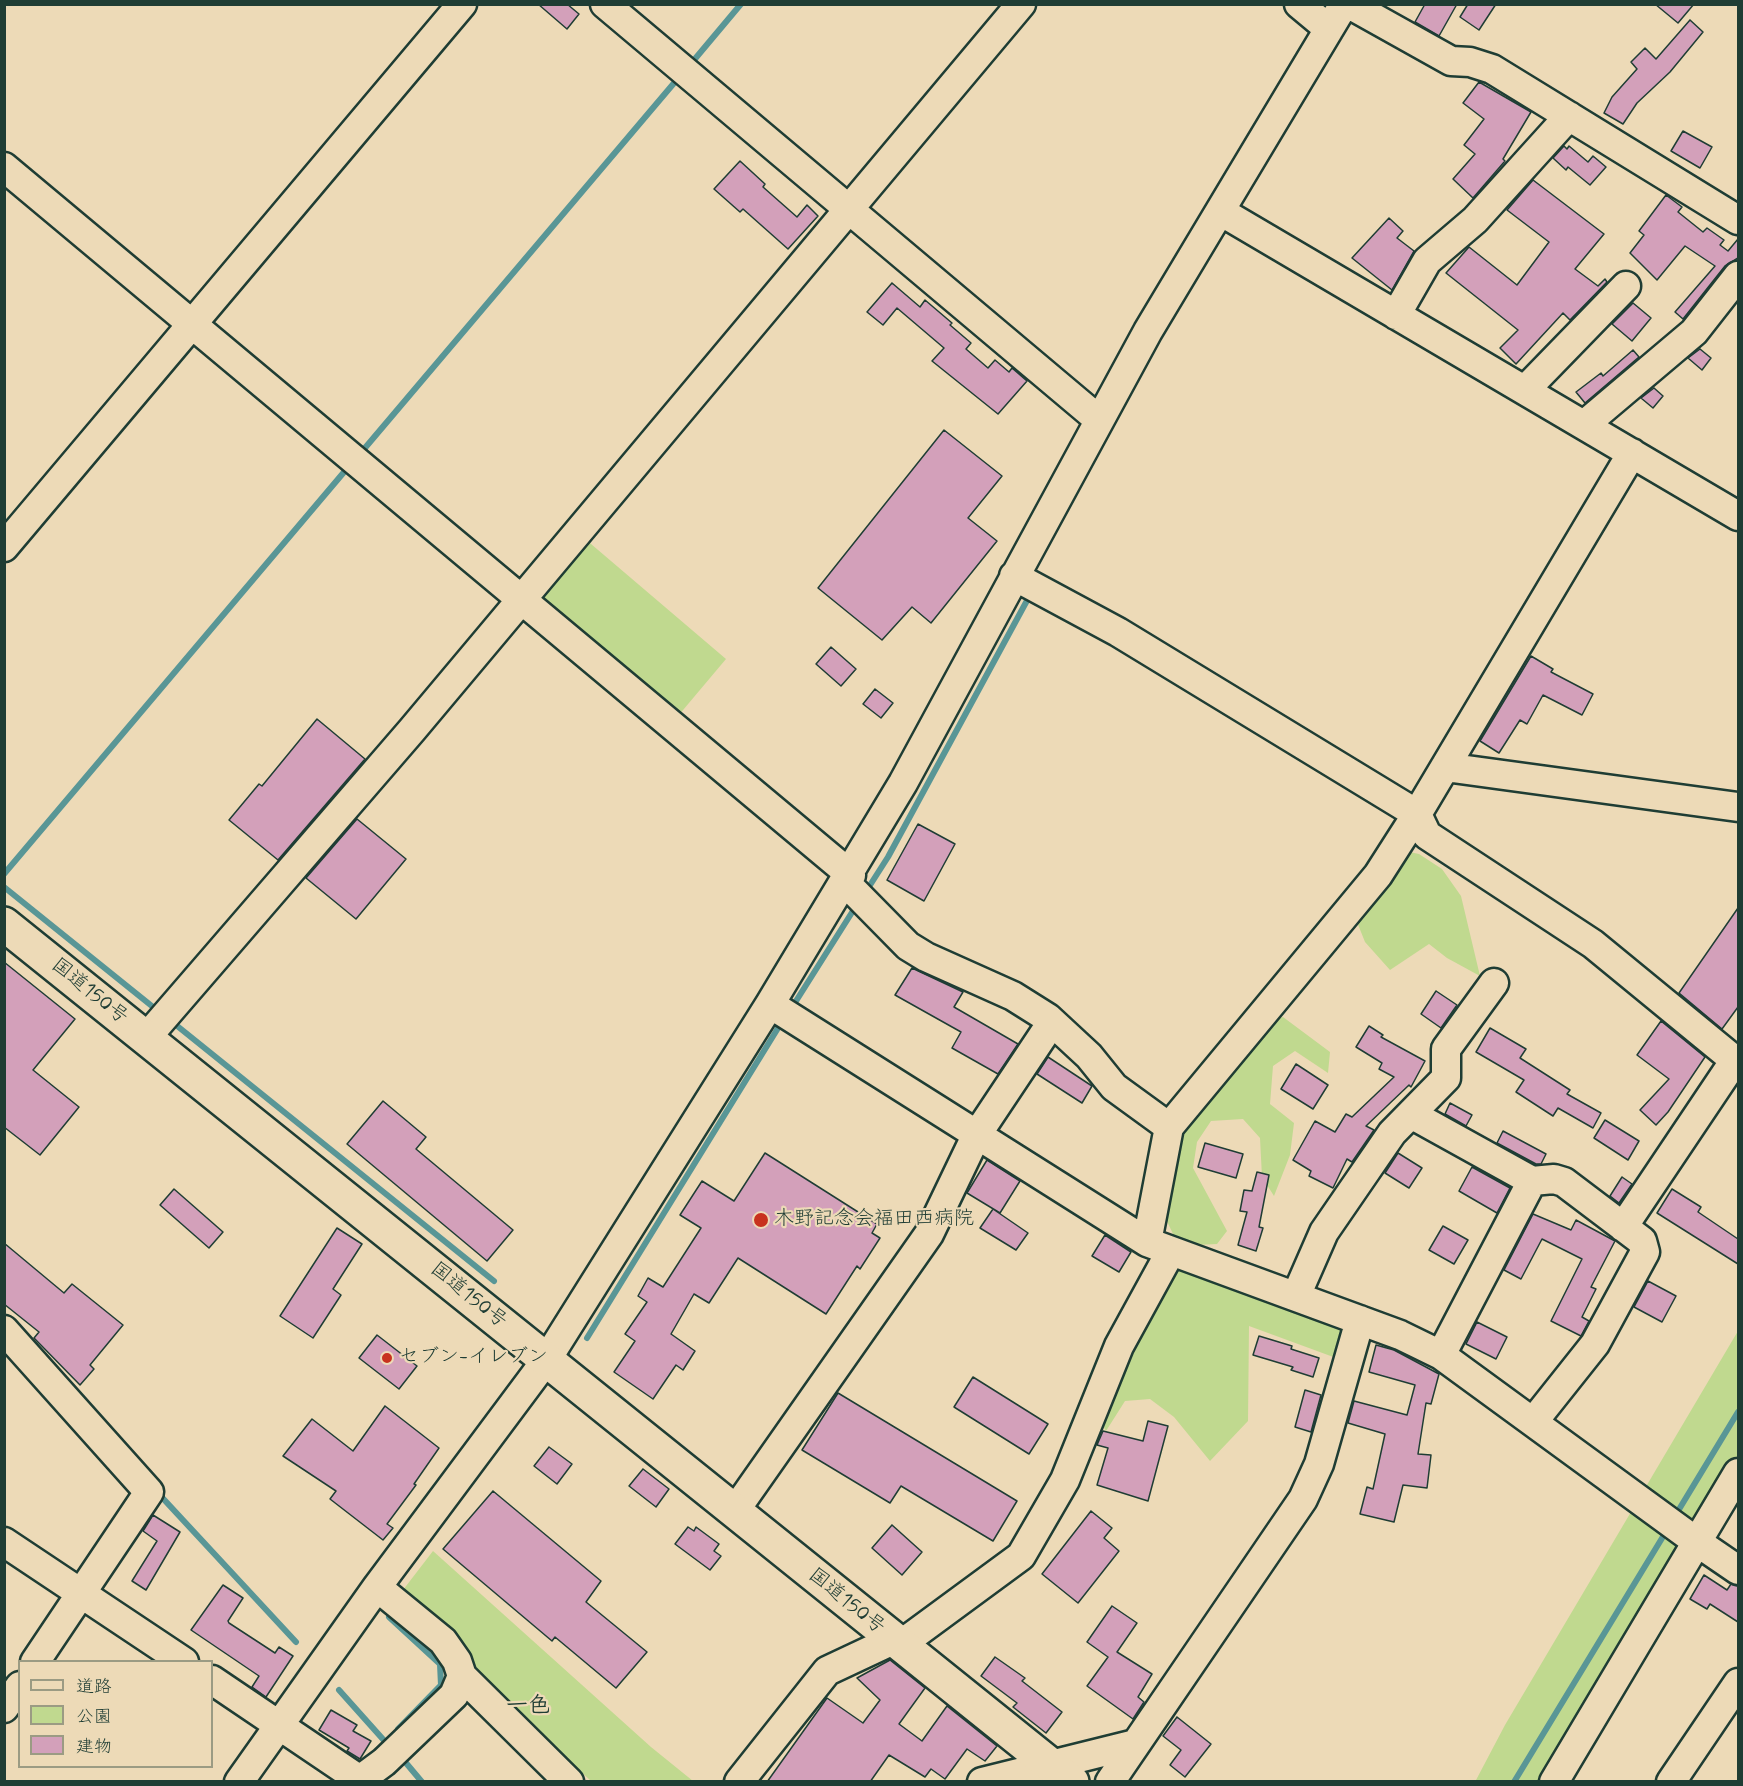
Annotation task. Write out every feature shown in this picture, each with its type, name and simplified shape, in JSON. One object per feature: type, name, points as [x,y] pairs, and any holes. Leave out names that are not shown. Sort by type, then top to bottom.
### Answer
[{"type":"highway","name":"国道150号","points":[[4,924],[897,1642],[1055,1776]]},
{"type":"street","points":[[4,548],[462,4]]},
{"type":"street","points":[[605,4],[1098,419]]},
{"type":"street","points":[[146,1038],[521,600],[1021,4]]},
{"type":"street","points":[[1299,4],[1329,30]]},
{"type":"street","points":[[240,1782],[378,1587],[547,1359],[848,879],[1098,419],[1220,211],[1347,4],[1451,61],[1470,62],[1492,69],[1738,220]]},
{"type":"street","points":[[1396,315],[1428,261],[1475,220],[1569,116]]},
{"type":"street","points":[[4,166],[521,600],[848,879],[908,946],[1013,996],[1052,1022],[1089,1056],[1114,1087],[1169,1127]]},
{"type":"street","points":[[1220,211],[1738,516]]},
{"type":"street","points":[[1584,425],[1695,332],[1738,276]]},
{"type":"street","points":[[1525,390],[1626,286]]},
{"type":"street","points":[[739,1782],[827,1671],[897,1642],[1006,1570],[1021,1556],[1065,1480],[1159,1247],[1169,1127],[1378,875],[1418,814],[1632,453]]},
{"type":"street","points":[[1014,576],[1118,632],[1418,814],[1427,835],[1593,944],[1735,1055],[1623,1227]]},
{"type":"street","points":[[1446,766],[1738,805]]},
{"type":"street","points":[[1296,1296],[1324,1232],[1392,1133],[1446,1078],[1446,1049],[1494,983]]},
{"type":"street","points":[[770,1004],[976,1136],[1159,1247],[1400,1335],[1441,1355],[1738,1570]]},
{"type":"street","points":[[734,1512],[930,1234],[976,1136],[1052,1022]]},
{"type":"street","points":[[1411,1114],[1532,1181],[1554,1179],[1564,1182],[1642,1241],[1645,1251],[1595,1344],[1533,1422]]},
{"type":"street","points":[[1441,1355],[1532,1181]]},
{"type":"street","points":[[1110,1782],[1303,1498],[1318,1464],[1360,1320]]},
{"type":"street","points":[[4,1330],[149,1492],[36,1660]]},
{"type":"street","points":[[1554,1782],[1738,1473]]},
{"type":"street","points":[[4,1542],[181,1660]]},
{"type":"street","points":[[378,1587],[442,1641],[457,1661],[462,1676],[569,1782]]},
{"type":"street","points":[[213,1681],[360,1781],[384,1762],[454,1695],[462,1676]]},
{"type":"street","points":[[1671,1782],[1738,1683]]},
{"type":"street","points":[[4,1708],[18,1689]]},
{"type":"street","points":[[982,1782],[1055,1776],[1135,1744]]},
{"type":"green space","points":[[584,538],[726,659],[678,716],[533,598]]},
{"type":"green space","points":[[1395,849],[1419,854],[1442,869],[1461,896],[1480,976],[1447,958],[1429,944],[1390,970],[1365,942],[1351,907]]},
{"type":"green space","points":[[1283,1017],[1330,1052],[1328,1073],[1295,1051],[1273,1066],[1270,1104],[1294,1123],[1290,1155],[1274,1196],[1262,1177],[1260,1138],[1243,1119],[1211,1121],[1197,1142],[1193,1168],[1227,1231],[1217,1244],[1196,1245],[1174,1236],[1155,1196],[1169,1127],[1254,1026]]},
{"type":"green space","points":[[1179,1254],[1360,1320],[1347,1362],[1249,1326],[1248,1421],[1210,1461],[1174,1417],[1150,1399],[1125,1401],[1106,1431],[1093,1409]]},
{"type":"green space","points":[[1738,1331],[1738,1473],[1555,1781],[1475,1782],[1505,1725]]},
{"type":"green space","points":[[433,1551],[651,1747],[693,1781],[591,1781],[471,1670],[459,1636],[403,1590]]},
{"type":"building","points":[[538,4],[567,4],[579,14],[567,29]]},
{"type":"building","points":[[1425,4],[1457,4],[1439,36],[1415,22]]},
{"type":"building","points":[[1468,4],[1496,4],[1479,30],[1460,17]]},
{"type":"building","points":[[1655,4],[1694,4],[1678,23]]},
{"type":"building","points":[[1690,20],[1703,32],[1670,72],[1637,103],[1623,124],[1604,113],[1612,97],[1637,69],[1631,62],[1645,48],[1656,59]]},
{"type":"building","points":[[1479,82],[1531,112],[1503,159],[1505,161],[1473,198],[1453,179],[1475,154],[1464,145],[1484,119],[1463,103]]},
{"type":"building","points":[[1683,131],[1712,147],[1700,168],[1671,151]]},
{"type":"building","points":[[1564,146],[1567,149],[1569,146],[1588,162],[1593,156],[1606,167],[1590,185],[1568,167],[1566,170],[1553,158]]},
{"type":"building","points":[[740,161],[765,184],[763,187],[797,217],[807,205],[818,216],[788,249],[743,209],[740,212],[714,189]]},
{"type":"building","points":[[1533,180],[1604,234],[1575,269],[1598,286],[1605,279],[1607,282],[1570,320],[1563,313],[1516,364],[1500,348],[1518,330],[1446,273],[1469,247],[1517,285],[1549,242],[1507,210]]},
{"type":"building","points":[[1666,195],[1682,207],[1678,212],[1703,232],[1707,228],[1724,240],[1720,245],[1728,251],[1738,239],[1738,258],[1725,266],[1683,319],[1675,312],[1715,266],[1685,246],[1657,280],[1630,253],[1644,235],[1639,231]]},
{"type":"building","points":[[1389,218],[1403,231],[1397,238],[1414,251],[1392,290],[1352,258]]},
{"type":"building","points":[[892,283],[920,307],[925,300],[952,323],[950,325],[971,343],[966,349],[988,368],[995,360],[1009,372],[1012,368],[1027,381],[998,414],[932,361],[944,348],[897,308],[883,325],[867,312]]},
{"type":"building","points":[[1633,303],[1651,318],[1632,341],[1612,324]]},
{"type":"building","points":[[1700,349],[1711,358],[1702,370],[1688,358]]},
{"type":"building","points":[[1633,350],[1639,357],[1585,403],[1576,392],[1601,373],[1603,376]]},
{"type":"building","points":[[1654,388],[1663,396],[1653,408],[1641,398]]},
{"type":"building","points":[[944,430],[1002,476],[968,518],[997,541],[931,623],[912,607],[882,640],[818,588]]},
{"type":"building","points":[[831,647],[856,669],[841,686],[816,664]]},
{"type":"building","points":[[1531,656],[1553,669],[1551,672],[1593,694],[1582,715],[1543,695],[1527,724],[1520,720],[1499,753],[1480,741]]},
{"type":"building","points":[[875,689],[893,703],[881,718],[863,704]]},
{"type":"building","points":[[317,719],[365,759],[278,860],[229,820],[259,784],[262,786]]},
{"type":"building","points":[[357,819],[406,859],[356,919],[306,878]]},
{"type":"building","points":[[918,824],[955,844],[924,901],[887,880]]},
{"type":"building","points":[[1738,908],[1738,1007],[1722,1029],[1679,993]]},
{"type":"building","points":[[4,962],[75,1019],[33,1070],[79,1107],[40,1155],[4,1127]]},
{"type":"building","points":[[912,968],[963,992],[954,1007],[1018,1044],[998,1074],[952,1048],[961,1032],[895,995]]},
{"type":"building","points":[[1436,991],[1457,1005],[1441,1028],[1421,1014]]},
{"type":"building","points":[[1661,1021],[1705,1057],[1668,1112],[1656,1125],[1640,1110],[1669,1079],[1637,1055]]},
{"type":"building","points":[[1369,1026],[1383,1035],[1381,1037],[1425,1061],[1411,1087],[1409,1085],[1366,1126],[1374,1130],[1352,1162],[1347,1159],[1333,1188],[1309,1176],[1311,1171],[1293,1160],[1315,1121],[1335,1132],[1346,1114],[1352,1117],[1394,1077],[1379,1069],[1382,1063],[1356,1047]]},
{"type":"building","points":[[1490,1028],[1526,1049],[1520,1058],[1570,1090],[1567,1094],[1601,1113],[1593,1128],[1558,1108],[1553,1116],[1516,1092],[1524,1080],[1476,1052]]},
{"type":"building","points":[[1048,1057],[1092,1086],[1082,1103],[1037,1074]]},
{"type":"building","points":[[1296,1064],[1328,1085],[1313,1109],[1281,1089]]},
{"type":"building","points":[[383,1101],[426,1137],[416,1149],[513,1230],[487,1261],[347,1144]]},
{"type":"building","points":[[1450,1103],[1472,1115],[1466,1126],[1445,1114]]},
{"type":"building","points":[[1605,1120],[1639,1141],[1628,1160],[1594,1138]]},
{"type":"building","points":[[1503,1131],[1546,1154],[1541,1164],[1536,1164],[1497,1143]]},
{"type":"building","points":[[1205,1143],[1243,1154],[1236,1178],[1198,1167]]},
{"type":"building","points":[[765,1153],[877,1224],[872,1233],[880,1238],[860,1269],[857,1266],[826,1314],[738,1258],[709,1303],[694,1294],[671,1334],[695,1351],[683,1370],[676,1365],[653,1399],[614,1372],[635,1341],[625,1334],[647,1302],[638,1296],[648,1278],[663,1287],[701,1228],[680,1215],[702,1181],[734,1201]]},
{"type":"building","points":[[1398,1153],[1422,1168],[1409,1188],[1385,1173]]},
{"type":"building","points":[[987,1160],[1020,1181],[1000,1213],[967,1193]]},
{"type":"building","points":[[1472,1167],[1510,1188],[1497,1213],[1459,1191]]},
{"type":"building","points":[[1257,1172],[1269,1175],[1259,1227],[1263,1228],[1256,1251],[1238,1245],[1247,1212],[1240,1211],[1244,1190],[1252,1191]]},
{"type":"building","points":[[1622,1177],[1632,1184],[1619,1203],[1610,1196]]},
{"type":"building","points":[[174,1189],[223,1232],[209,1248],[160,1205]]},
{"type":"building","points":[[1672,1189],[1701,1207],[1698,1212],[1738,1239],[1738,1264],[1657,1213]]},
{"type":"building","points":[[993,1209],[1028,1233],[1016,1250],[980,1228]]},
{"type":"building","points":[[1533,1214],[1571,1230],[1576,1220],[1615,1241],[1591,1287],[1596,1289],[1582,1317],[1589,1321],[1581,1336],[1551,1321],[1582,1259],[1542,1239],[1521,1279],[1504,1270]]},
{"type":"building","points":[[1443,1226],[1468,1240],[1454,1264],[1429,1250]]},
{"type":"building","points":[[337,1228],[362,1244],[333,1289],[341,1295],[313,1338],[280,1316]]},
{"type":"building","points":[[1105,1235],[1131,1252],[1119,1272],[1092,1256]]},
{"type":"building","points":[[4,1243],[64,1293],[72,1284],[123,1325],[90,1365],[94,1369],[80,1385],[34,1338],[39,1332],[4,1304]]},
{"type":"building","points":[[1648,1281],[1676,1296],[1662,1322],[1634,1307]]},
{"type":"building","points":[[1477,1322],[1507,1337],[1496,1359],[1466,1344]]},
{"type":"building","points":[[377,1335],[417,1366],[399,1389],[359,1358]]},
{"type":"building","points":[[1259,1336],[1292,1346],[1291,1349],[1319,1358],[1313,1377],[1291,1370],[1293,1367],[1253,1355]]},
{"type":"building","points":[[1376,1345],[1394,1350],[1439,1374],[1431,1404],[1426,1403],[1418,1454],[1431,1455],[1427,1488],[1403,1485],[1394,1522],[1360,1514],[1367,1487],[1373,1489],[1385,1434],[1348,1423],[1354,1401],[1407,1415],[1415,1385],[1369,1372]]},
{"type":"building","points":[[973,1377],[1048,1424],[1029,1454],[954,1407]]},
{"type":"building","points":[[1305,1390],[1321,1395],[1311,1432],[1295,1427]]},
{"type":"building","points":[[838,1393],[1017,1501],[993,1541],[901,1486],[890,1503],[802,1450]]},
{"type":"building","points":[[385,1406],[439,1448],[414,1484],[416,1485],[387,1524],[393,1528],[383,1540],[330,1499],[336,1491],[283,1456],[312,1419],[353,1451]]},
{"type":"building","points":[[1148,1421],[1168,1426],[1148,1501],[1097,1485],[1108,1448],[1097,1445],[1103,1431],[1143,1441]]},
{"type":"building","points":[[549,1447],[572,1464],[557,1484],[534,1466]]},
{"type":"building","points":[[643,1469],[669,1489],[656,1507],[629,1486]]},
{"type":"building","points":[[493,1491],[601,1581],[586,1602],[647,1652],[616,1688],[555,1637],[552,1641],[443,1549]]},
{"type":"building","points":[[1091,1511],[1112,1528],[1104,1538],[1119,1551],[1078,1603],[1042,1574]]},
{"type":"building","points":[[153,1515],[180,1532],[146,1590],[132,1581],[157,1541],[143,1531]]},
{"type":"building","points":[[892,1525],[922,1552],[902,1575],[872,1548]]},
{"type":"building","points":[[688,1527],[694,1531],[696,1527],[719,1544],[714,1551],[721,1556],[710,1570],[675,1544]]},
{"type":"building","points":[[1704,1575],[1727,1590],[1731,1584],[1738,1586],[1738,1622],[1710,1604],[1707,1609],[1690,1599]]},
{"type":"building","points":[[223,1585],[243,1598],[228,1621],[229,1623],[275,1653],[279,1647],[293,1656],[266,1697],[252,1687],[259,1676],[191,1630]]},
{"type":"building","points":[[1112,1606],[1137,1623],[1117,1652],[1152,1674],[1138,1697],[1144,1702],[1133,1719],[1087,1686],[1108,1657],[1087,1642]]},
{"type":"building","points":[[995,1657],[1025,1678],[1022,1681],[1062,1712],[1046,1733],[1013,1707],[1017,1703],[981,1676]]},
{"type":"building","points":[[890,1660],[925,1688],[899,1724],[922,1741],[947,1706],[997,1746],[985,1761],[967,1749],[945,1779],[931,1769],[925,1777],[889,1755],[870,1782],[767,1782],[827,1698],[863,1723],[880,1700],[857,1678]]},
{"type":"building","points":[[331,1710],[357,1725],[353,1731],[371,1741],[360,1759],[347,1751],[349,1748],[319,1730]]},
{"type":"building","points":[[1177,1717],[1211,1744],[1185,1777],[1170,1765],[1181,1750],[1163,1736]]},
{"type":"waterway","points":[[689,66],[741,4]]},
{"type":"waterway","points":[[359,455],[680,76]]},
{"type":"waterway","points":[[4,874],[350,465]]},
{"type":"waterway","points":[[865,893],[888,857],[1030,595]]},
{"type":"waterway","points":[[4,887],[158,1011]]},
{"type":"waterway","points":[[791,1009],[856,906]]},
{"type":"waterway","points":[[587,1338],[783,1020]]},
{"type":"waterway","points":[[171,1021],[494,1281]]},
{"type":"waterway","points":[[1675,1516],[1738,1412]]},
{"type":"waterway","points":[[157,1492],[296,1642]]},
{"type":"waterway","points":[[1514,1782],[1667,1530]]},
{"type":"waterway","points":[[389,1617],[440,1664],[441,1685],[398,1729]]},
{"type":"waterway","points":[[339,1690],[389,1746]]},
{"type":"waterway","points":[[401,1757],[422,1782]]},
{"type":"place","name":"木野記念会福田西病院","points":[[761,1220]]},
{"type":"place","name":"セブン-イレブン","points":[[387,1358]]},
{"type":"district","name":"一色","points":[[528,1707]]}]
